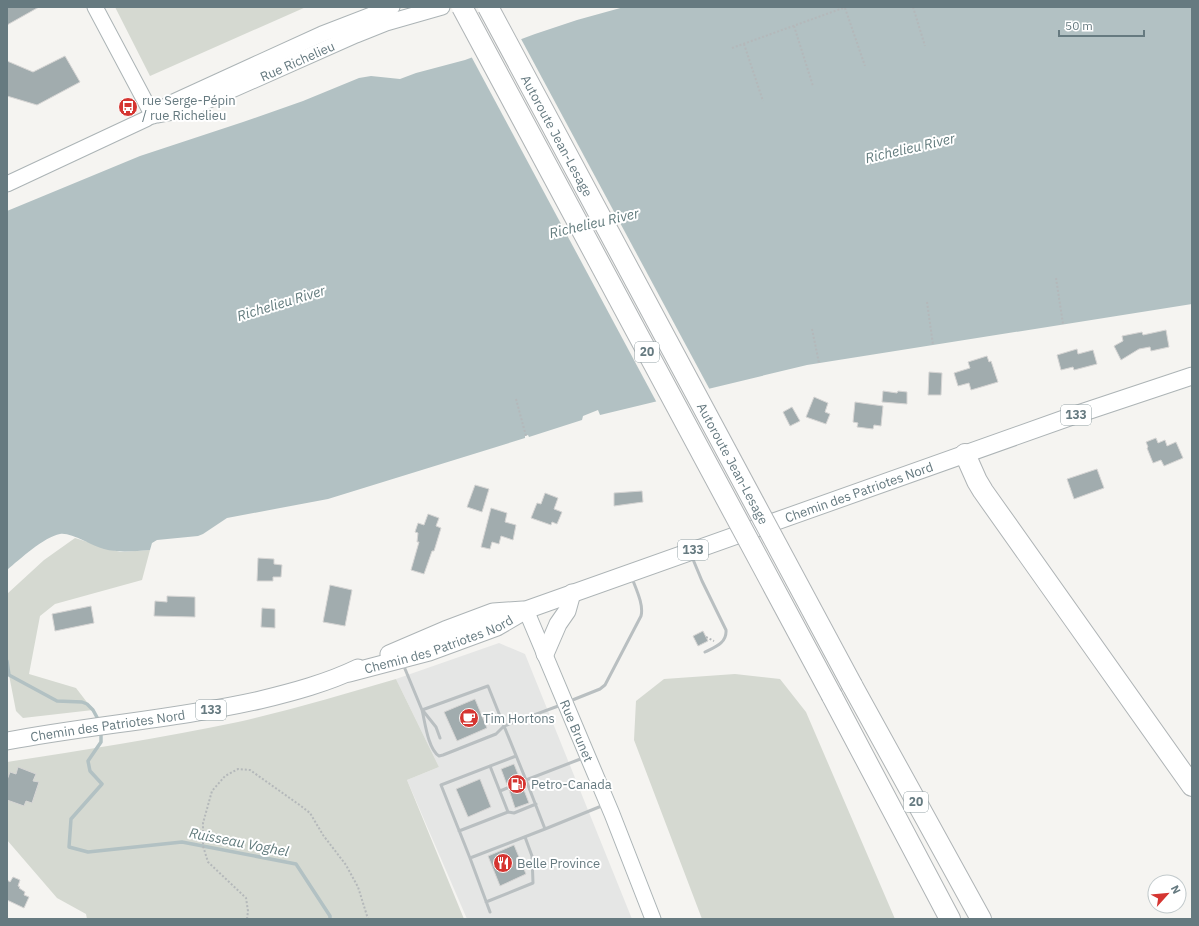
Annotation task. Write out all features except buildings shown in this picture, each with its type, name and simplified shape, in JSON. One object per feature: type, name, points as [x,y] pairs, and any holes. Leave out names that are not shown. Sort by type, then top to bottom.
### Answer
[{"type":"highway","name":"Autoroute Jean-Lesage","points":[[462,7],[888,800],[950,919]]},
{"type":"highway","name":"Autoroute Jean-Lesage","points":[[488,7],[852,685],[981,919]]},
{"type":"highway","points":[[965,454],[983,491],[1192,786]]},
{"type":"main road","points":[[95,7],[153,116]]},
{"type":"main road","name":"Rue Richelieu","points":[[7,184],[153,116],[171,103],[333,29],[392,7]]},
{"type":"main road","name":"Rue Richelieu","points":[[153,116],[189,110],[356,35],[386,23],[442,7]]},
{"type":"main road","name":"Chemin des Patriotes Nord","points":[[7,741],[188,714],[242,704],[290,692],[399,654],[493,612],[526,610],[1078,414],[1192,376]]},
{"type":"main road","points":[[545,654],[558,624],[567,611],[572,593]]},
{"type":"main road","name":"Rue Brunet","points":[[526,610],[653,919]]},
{"type":"lane","points":[[690,551],[702,581],[726,630],[723,641],[705,652]]},
{"type":"lane","points":[[399,654],[422,710],[427,733],[435,752],[439,756],[443,755],[496,734],[504,726],[605,686],[642,612],[630,573]]},
{"type":"lane","points":[[422,710],[488,686],[545,829]]},
{"type":"lane","points":[[422,710],[436,727],[440,738]]},
{"type":"lane","points":[[490,912],[442,785],[516,756]]},
{"type":"lane","points":[[500,791],[587,756]]},
{"type":"lane","points":[[490,766],[508,812]]},
{"type":"lane","points":[[459,831],[508,812],[514,813],[536,804]]},
{"type":"lane","points":[[470,858],[607,804]]},
{"type":"lane","points":[[486,902],[533,882],[532,856],[525,837]]},
{"type":"path","points":[[732,48],[845,7],[865,66]]},
{"type":"path","points":[[913,7],[925,46]]},
{"type":"path","points":[[794,26],[813,86]]},
{"type":"path","points":[[744,44],[763,101]]},
{"type":"path","points":[[1056,278],[1063,324]]},
{"type":"path","points":[[927,302],[933,345]]},
{"type":"path","points":[[812,330],[819,363]]},
{"type":"path","points":[[516,399],[526,436]]},
{"type":"path","points":[[246,919],[248,911],[246,898],[208,862],[203,846],[203,823],[212,791],[225,776],[238,769],[250,770],[310,813],[322,835],[346,865],[358,887],[368,919]]},
{"type":"shaded area","points":[[115,7],[306,7],[150,76]]},
{"type":"shaded area","points":[[75,538],[120,552],[150,550],[142,580],[55,604],[40,616],[29,674],[76,688],[93,710],[23,718],[16,711],[7,661],[7,594],[44,560]]},
{"type":"shaded area","points":[[499,643],[525,654],[632,919],[467,919],[407,780],[439,767],[396,679]]},
{"type":"shaded area","points":[[735,674],[780,679],[806,712],[895,919],[702,919],[634,740],[636,701],[664,679]]},
{"type":"shaded area","points":[[396,679],[439,767],[407,780],[464,919],[87,919],[86,914],[57,898],[7,840],[7,762],[152,739],[238,722],[298,707]]},
{"type":"water","name":"Richelieu River","points":[[624,7],[1192,7],[1192,304],[807,365],[600,415],[598,410],[583,416],[582,420],[529,437],[528,435],[525,436],[525,438],[328,499],[227,518],[198,536],[157,540],[152,543],[150,550],[115,551],[99,547],[70,535],[60,534],[47,539],[7,570],[7,211],[140,156],[303,101],[359,78],[371,76],[400,79],[416,73],[465,60],[577,20]]},
{"type":"pier","points":[[520,37],[710,390],[657,403],[471,56]]},
{"type":"waterway","name":"Ruisseau Voghel","points":[[7,661],[9,675],[57,701],[82,702],[87,704],[93,710],[99,721]]},
{"type":"waterway","name":"Ruisseau Voghel","points":[[101,731],[101,742],[88,761],[90,771],[102,784],[71,819],[69,847],[88,852],[182,842],[296,864],[330,916],[330,919]]},
{"type":"place","name":"rue Serge-Pépin / rue Richelieu","points":[[128,107]]},
{"type":"place","name":"Tim Hortons","points":[[469,718]]},
{"type":"place","name":"Petro-Canada","points":[[517,784]]},
{"type":"place","name":"Belle Province","points":[[503,863]]}]
